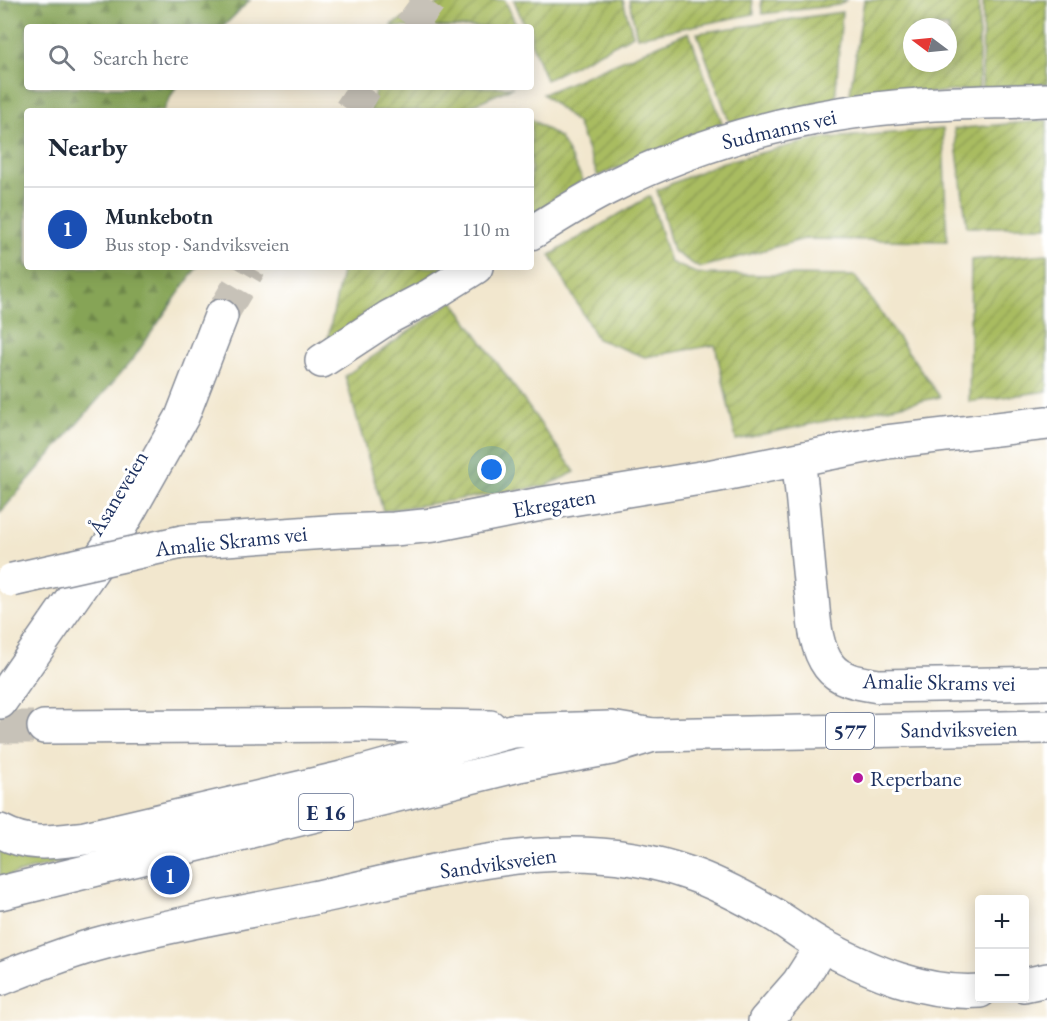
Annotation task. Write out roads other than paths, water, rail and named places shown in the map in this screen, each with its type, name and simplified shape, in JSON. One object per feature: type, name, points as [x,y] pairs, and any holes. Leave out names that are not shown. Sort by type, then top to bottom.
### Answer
[{"type":"main road","name":"Sudmanns vei","points":[[534,230],[610,187],[648,170],[734,138],[784,125],[830,115],[911,105],[1047,100]]},
{"type":"main road","points":[[322,361],[389,317],[471,270]]},
{"type":"main road","name":"Åsaneveien","points":[[0,659],[43,607],[96,531],[157,430],[221,316],[182,417],[112,541],[0,702]]},
{"type":"main road","points":[[798,460],[886,442],[1047,423]]},
{"type":"main road","name":"Ekregaten","points":[[394,529],[471,519],[541,504],[798,460]]},
{"type":"main road","name":"Amalie Skrams vei","points":[[798,460],[817,638],[828,665],[835,672],[857,683],[879,686],[1047,683]]},
{"type":"main road","name":"Amalie Skrams vei","points":[[6,582],[182,542],[394,529]]},
{"type":"main road","points":[[44,727],[486,726],[512,731]]},
{"type":"main road","name":"Sandviksveien","points":[[512,731],[612,728],[653,735],[1047,727]]},
{"type":"main road","name":"E 16","points":[[0,831],[14,839],[42,843],[85,838],[342,778],[512,731]]},
{"type":"main road","name":"E 16","points":[[0,893],[519,765],[611,748],[653,735]]},
{"type":"main road","name":"Sandviksveien","points":[[0,979],[110,941],[475,863],[553,854],[584,853],[644,861],[687,873],[773,913],[822,946],[892,978],[937,989],[975,991]]},
{"type":"main road","points":[[765,1021],[799,982],[822,946]]},
{"type":"main road","points":[[1029,984],[1047,980]]},
{"type":"tunnel","points":[[412,24],[430,0]]},
{"type":"tunnel","points":[[352,108],[364,90]]},
{"type":"tunnel","points":[[221,316],[248,270]]},
{"type":"tunnel","points":[[0,727],[44,727]]},
{"type":"place","name":"Reperbane","points":[[858,778]]},
{"type":"place","name":"Munkebotn","points":[[170,875]]}]
